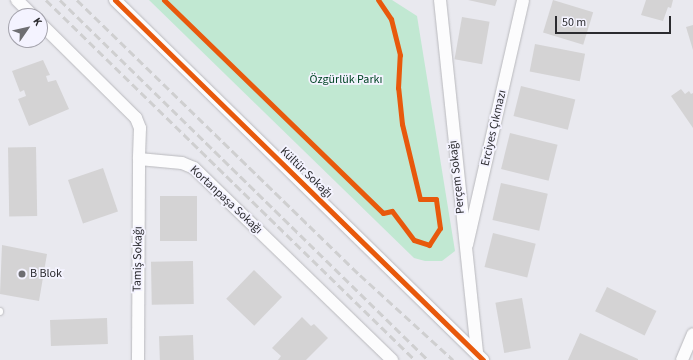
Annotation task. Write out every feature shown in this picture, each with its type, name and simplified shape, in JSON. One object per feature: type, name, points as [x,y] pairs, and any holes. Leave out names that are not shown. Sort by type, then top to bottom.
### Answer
[{"type":"street","points":[[17,0],[25,8]]},
{"type":"street","name":"Kültür Sokağı","points":[[115,0],[480,357]]},
{"type":"street","name":"Perçem Sokağı","points":[[440,0],[465,256],[480,357]]},
{"type":"street","name":"Erciyes Çıkmazı","points":[[465,256],[523,0]]},
{"type":"street","points":[[48,31],[136,118],[140,128],[139,159]]},
{"type":"street","name":"Tamiş Sokağı","points":[[138,360],[139,159]]},
{"type":"street","name":"Kortanpaşa Sokağı","points":[[139,159],[182,163],[194,168],[392,360]]},
{"type":"street","points":[[682,360],[693,334]]},
{"type":"green space","name":"Özgürlük Parkı","points":[[149,0],[392,0],[417,16],[455,251],[442,261],[425,261],[414,258]]},
{"type":"building","points":[[468,0],[497,0],[495,6]]},
{"type":"building","points":[[553,0],[593,12],[583,45],[543,33]]},
{"type":"building","points":[[646,0],[673,0],[671,8],[668,7],[663,21],[641,15]]},
{"type":"building","points":[[462,17],[490,22],[482,64],[455,59]]},
{"type":"building","points":[[693,25],[693,50],[686,27]]},
{"type":"building","points":[[535,44],[585,54],[580,81],[530,71]]},
{"type":"building","points":[[43,60],[50,75],[46,76],[48,82],[56,80],[69,109],[29,126],[18,99],[26,96],[24,90],[20,92],[12,71]]},
{"type":"building","points":[[521,86],[575,100],[568,130],[514,116]]},
{"type":"building","points":[[681,89],[685,94],[689,91],[691,94],[693,93],[693,128],[671,96]]},
{"type":"building","points":[[510,133],[558,145],[549,181],[501,169]]},
{"type":"building","points":[[8,147],[36,147],[37,216],[9,216]]},
{"type":"building","points":[[103,168],[118,211],[83,224],[68,180]]},
{"type":"building","points":[[501,183],[548,194],[539,231],[492,220]]},
{"type":"building","points":[[160,196],[197,196],[197,241],[160,241]]},
{"type":"building","points":[[493,233],[536,244],[527,278],[485,267]]},
{"type":"building","name":"B Blok","points":[[2,245],[47,254],[39,301],[0,294]]},
{"type":"building","points":[[193,261],[194,304],[152,305],[151,262]]},
{"type":"building","points":[[254,270],[282,297],[254,326],[226,299]]},
{"type":"building","points":[[607,287],[656,311],[645,335],[595,311]]},
{"type":"building","points":[[522,298],[531,348],[504,353],[495,303]]},
{"type":"building","points":[[302,317],[311,326],[314,324],[328,338],[306,360],[278,360],[281,356],[272,348]]},
{"type":"building","points":[[107,318],[108,344],[51,346],[50,320]]},
{"type":"building","points":[[580,333],[638,359],[638,360],[568,360]]},
{"type":"building","points":[[193,335],[194,360],[160,360],[159,336]]},
{"type":"railway","points":[[46,0],[415,360]]},
{"type":"railway","points":[[60,0],[428,360]]},
{"type":"railway","points":[[77,0],[360,275],[453,360]]},
{"type":"cycle path","points":[[115,0],[483,360]]},
{"type":"cycle path","points":[[164,0],[383,213],[392,211],[414,240],[429,245],[440,228],[436,199],[420,199],[402,124],[398,88],[400,55],[391,19],[378,0]]},
{"type":"place","name":"B Blok","points":[[22,274]]}]
